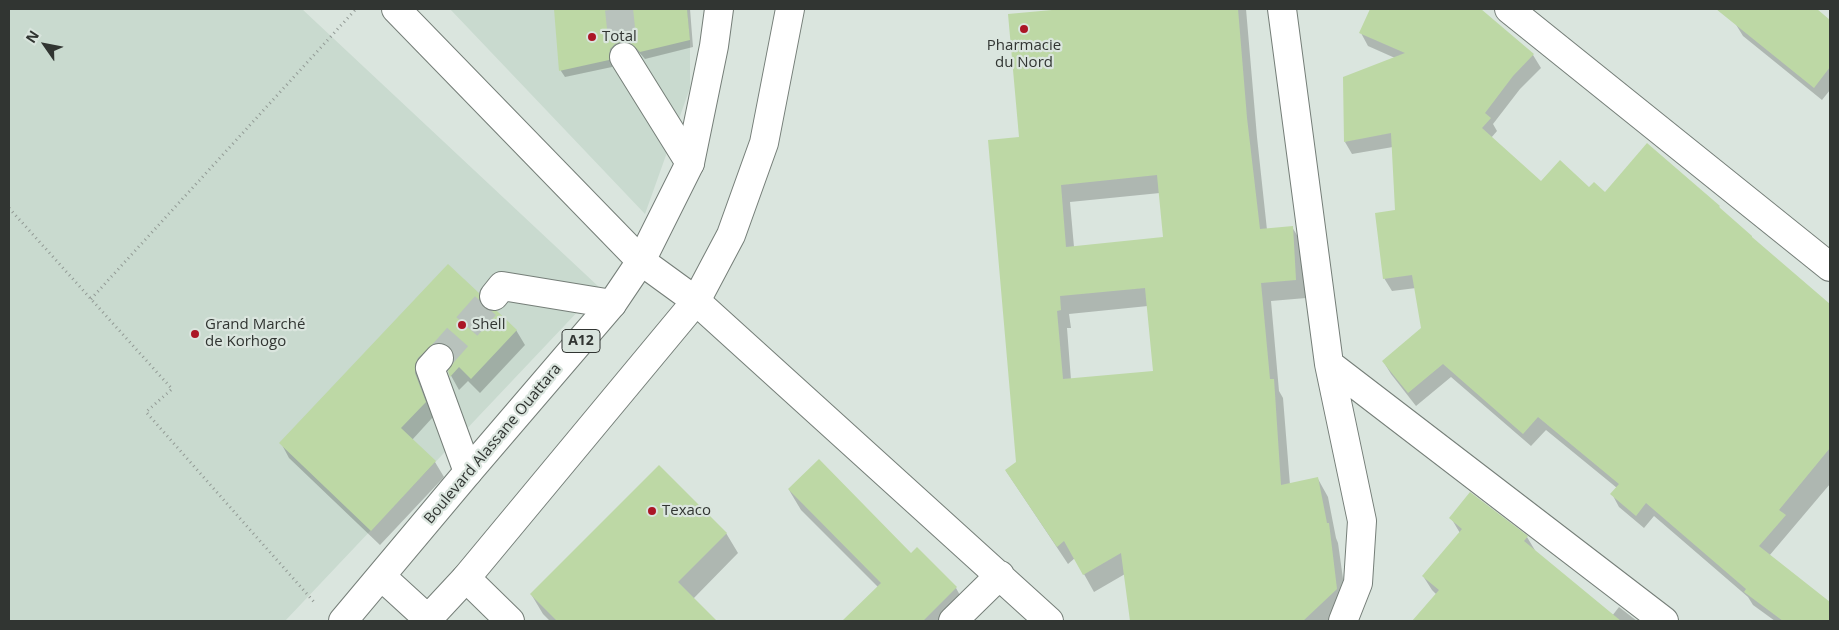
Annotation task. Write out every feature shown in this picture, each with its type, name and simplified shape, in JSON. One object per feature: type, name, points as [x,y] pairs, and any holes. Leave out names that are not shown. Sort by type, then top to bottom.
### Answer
[{"type":"street","points":[[396,9],[641,260],[696,301],[1049,621]]},
{"type":"street","name":"Boulevard Alassane Ouattara","points":[[343,621],[612,304],[641,260],[690,163],[714,46],[719,9]]},
{"type":"street","points":[[381,576],[427,620],[466,578],[696,301],[731,235],[764,143],[790,9]]},
{"type":"street","points":[[1282,9],[1329,364],[1362,521],[1358,583],[1343,621]]},
{"type":"street","points":[[1509,9],[1830,267]]},
{"type":"street","points":[[624,56],[690,163]]},
{"type":"street","points":[[494,296],[502,286],[612,304]]},
{"type":"street","points":[[439,358],[430,368],[468,472]]},
{"type":"street","points":[[1329,364],[1664,621]]},
{"type":"street","points":[[953,621],[1000,575]]},
{"type":"street","points":[[466,578],[510,621]]},
{"type":"path","points":[[91,299],[356,9]]},
{"type":"path","points":[[9,208],[172,388],[146,412],[317,606]]},
{"type":"shaded area","name":"Grand Marché de Korhogo","points":[[9,9],[302,9],[600,288],[285,621],[9,621]]},
{"type":"shaded area","points":[[450,9],[687,9],[690,40],[690,88],[645,214]]},
{"type":"building","points":[[554,9],[687,9],[690,40],[640,52],[632,44],[623,41],[615,44],[610,49],[609,60],[559,71]]},
{"type":"building","points":[[1063,9],[1238,9],[1247,118],[1260,229],[1293,226],[1296,280],[1261,283],[1270,379],[1274,379],[1281,485],[1318,477],[1327,523],[1329,523],[1337,589],[1303,621],[1130,621],[1121,553],[1083,575],[1064,541],[1057,547],[1005,470],[1016,462],[988,140],[1019,137],[1008,14]],"holes":[[[1157,175],[1163,237],[1066,247],[1061,185]],[[1145,288],[1153,371],[1063,379],[1057,311],[1061,310],[1060,296]]]},
{"type":"building","points":[[1370,9],[1481,9],[1534,54],[1513,76],[1485,113],[1491,118],[1482,128],[1541,181],[1560,160],[1589,187],[1594,182],[1605,192],[1647,143],[1830,304],[1830,448],[1779,510],[1786,515],[1759,546],[1830,602],[1830,621],[1783,621],[1744,592],[1746,589],[1646,503],[1636,516],[1610,494],[1619,484],[1538,417],[1523,434],[1443,364],[1408,393],[1382,361],[1421,328],[1412,275],[1383,279],[1375,213],[1395,210],[1391,133],[1344,142],[1343,77],[1405,53],[1359,33]]},
{"type":"building","points":[[1716,9],[1817,9],[1830,20],[1830,67],[1814,88]]},
{"type":"building","points":[[448,264],[479,293],[479,301],[484,308],[497,311],[517,330],[471,379],[459,367],[450,377],[448,371],[454,362],[454,354],[450,347],[443,343],[434,343],[418,358],[415,365],[415,373],[426,402],[401,428],[436,461],[371,531],[279,443]]},
{"type":"building","points":[[819,459],[911,553],[917,547],[957,587],[923,621],[842,621],[881,583],[788,489]]},
{"type":"building","points":[[659,465],[727,533],[678,582],[717,621],[557,621],[530,594]]},
{"type":"building","points":[[1470,492],[1528,536],[1524,541],[1621,621],[1412,621],[1439,590],[1422,576],[1462,529],[1449,518]]},
{"type":"tunnel","points":[[619,9],[624,57]]},
{"type":"tunnel","points":[[439,358],[494,296]]},
{"type":"place","name":"Pharmacie du Nord","points":[[1024,29]]},
{"type":"place","name":"Total","points":[[592,37]]},
{"type":"place","name":"Shell","points":[[462,325]]},
{"type":"place","name":"Grand Marché de Korhogo","points":[[195,334]]},
{"type":"place","name":"Texaco","points":[[652,511]]}]
